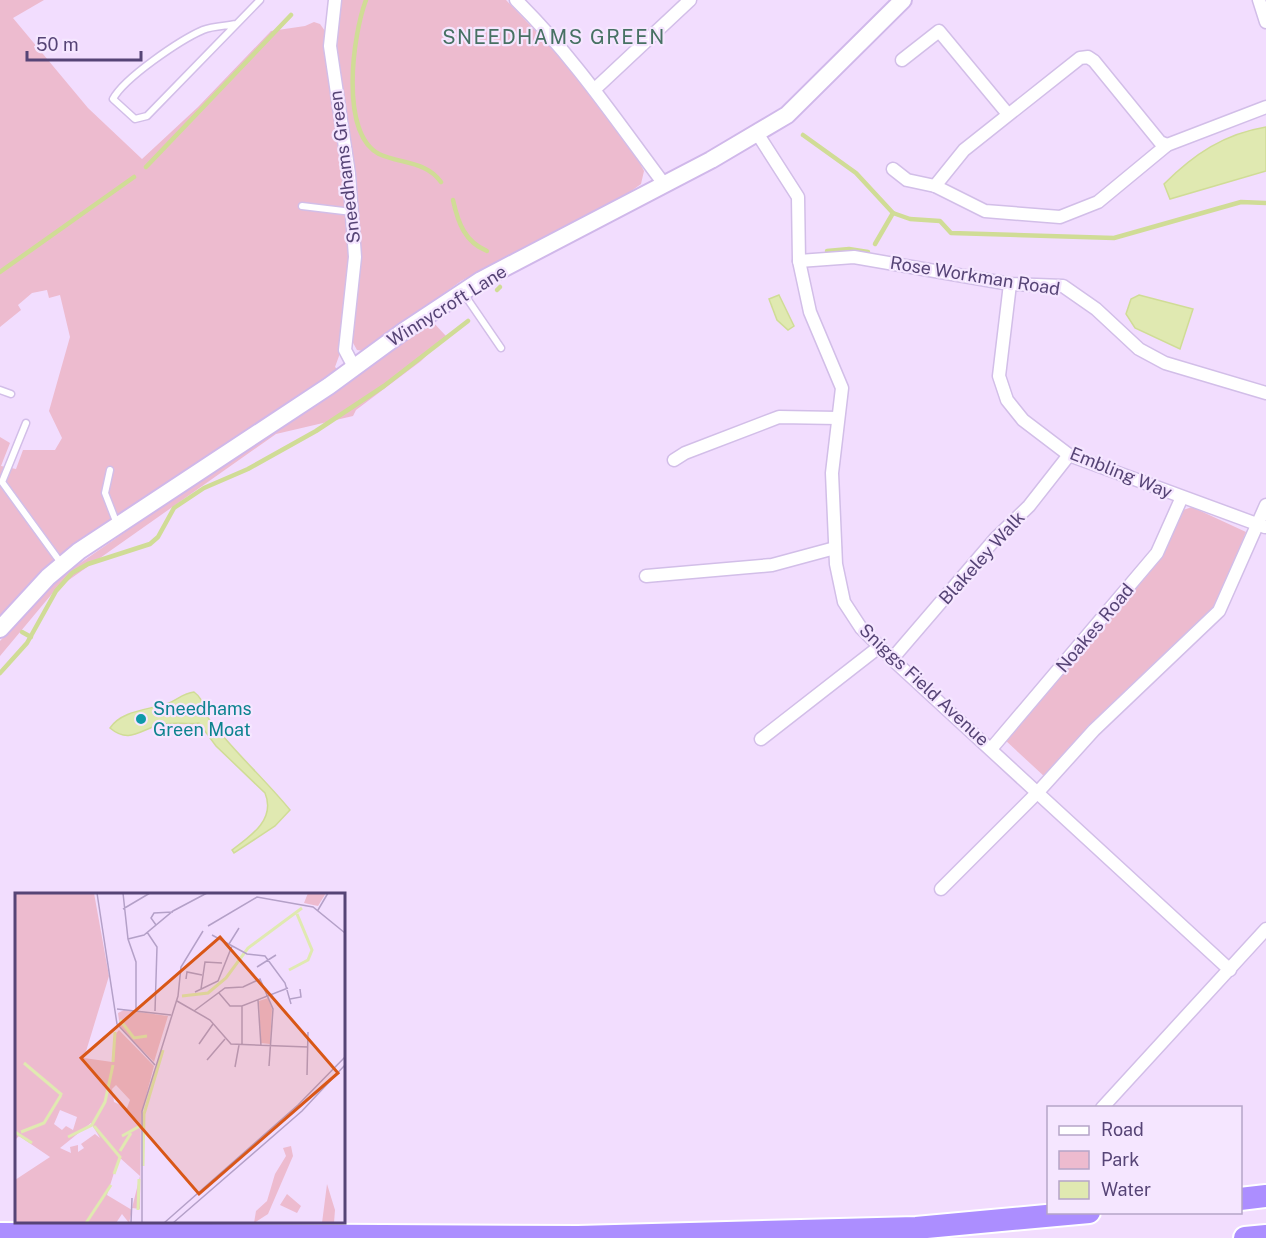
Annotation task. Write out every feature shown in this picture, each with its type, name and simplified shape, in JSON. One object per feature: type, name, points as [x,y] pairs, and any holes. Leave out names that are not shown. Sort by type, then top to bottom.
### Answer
[{"type":"highway","points":[[1242,1199],[1266,1196]]},
{"type":"highway","points":[[0,1234],[578,1237],[916,1228],[1067,1214]]},
{"type":"highway","points":[[1245,1238],[1266,1236]]},
{"type":"street","name":"Sneedhams Green","points":[[335,0],[330,46],[354,212],[355,257],[345,350],[354,367]]},
{"type":"street","points":[[516,0],[596,88],[664,184]]},
{"type":"street","points":[[596,88],[690,0]]},
{"type":"street","name":"Winnycroft Lane","points":[[0,629],[62,564],[117,524],[481,280],[664,184],[788,115],[903,0]]},
{"type":"street","points":[[1259,0],[1266,21]]},
{"type":"street","points":[[902,60],[939,31],[1007,113]]},
{"type":"street","points":[[935,186],[964,150],[1007,113],[1080,58],[1088,57],[1160,142],[1167,145]]},
{"type":"street","points":[[893,169],[907,180],[935,186],[986,211],[1060,217],[1098,202],[1167,145],[1266,107]]},
{"type":"street","name":"Sniggs Field Avenue","points":[[757,133],[798,197],[799,261],[810,312],[842,388],[832,472],[835,548],[844,602],[861,628],[879,647],[1230,970]]},
{"type":"street","name":"Rose Workman Road","points":[[799,261],[854,257],[1010,284],[1063,286],[1096,309],[1139,349],[1156,359],[1266,393]]},
{"type":"street","name":"Embling Way","points":[[1010,284],[999,376],[1007,400],[1023,420],[1070,455],[1263,526]]},
{"type":"street","points":[[674,460],[685,453],[779,417],[838,418]]},
{"type":"street","name":"Blakeley Walk","points":[[892,659],[995,539],[1029,506],[1070,455]]},
{"type":"street","name":"Noakes Road","points":[[991,749],[1157,553],[1182,497]]},
{"type":"street","points":[[940,889],[1038,792],[1094,730],[1219,612],[1263,526],[1266,505]]},
{"type":"street","points":[[646,576],[772,565],[835,548]]},
{"type":"street","points":[[760,739],[879,647]]},
{"type":"street","points":[[1103,1106],[1266,929]]},
{"type":"lane","points":[[236,24],[204,30],[195,35],[150,63],[118,89],[113,99],[135,119],[147,116],[236,24],[258,1]]},
{"type":"lane","points":[[302,206],[354,212]]},
{"type":"lane","points":[[463,293],[501,348]]},
{"type":"lane","points":[[0,390],[11,394]]},
{"type":"lane","points":[[26,423],[2,482],[62,564]]},
{"type":"lane","points":[[110,470],[105,493],[117,524]]},
{"type":"green space","points":[[0,0],[44,0],[13,18],[88,108],[142,159],[198,107],[271,31],[305,26],[314,22],[320,24],[325,31],[332,104],[345,178],[350,254],[339,356],[335,367],[338,370],[152,497],[0,625],[0,437],[10,443],[1,466],[16,469],[23,450],[55,450],[62,438],[49,411],[70,337],[60,295],[49,298],[47,290],[32,293],[18,305],[21,310],[0,327]]},
{"type":"green space","name":"Sneedhams Green","points":[[338,0],[506,0],[574,71],[632,148],[644,171],[641,184],[630,192],[461,281],[364,351],[357,350],[352,341],[355,302],[335,54]]},
{"type":"green space","points":[[431,320],[446,336],[421,361],[356,410],[353,416],[276,434],[56,589],[0,656],[0,641],[50,584]]},
{"type":"green space","points":[[1192,507],[1246,532],[1214,611],[1046,778],[1004,739],[1162,555],[1183,510]]},
{"type":"water","points":[[1266,127],[1266,171],[1170,199],[1164,184],[1187,163],[1223,140]]},
{"type":"water","points":[[779,295],[794,326],[788,330],[777,320],[769,299]]},
{"type":"water","points":[[1139,295],[1193,309],[1180,349],[1135,328],[1126,314],[1131,299]]},
{"type":"water","points":[[194,692],[200,698],[209,719],[290,810],[275,826],[234,853],[232,850],[260,826],[267,811],[268,802],[265,793],[216,746],[199,723],[164,724],[129,735],[117,733],[110,728],[121,717],[169,703]]},
{"type":"waterway","points":[[366,0],[354,58],[354,105],[358,126],[366,143],[379,154],[428,170],[441,182]]},
{"type":"waterway","points":[[146,167],[291,15]]},
{"type":"waterway","points":[[803,135],[856,173],[893,213],[910,219],[940,221],[951,233],[1114,238],[1241,202],[1266,203]]},
{"type":"waterway","points":[[0,272],[134,177]]},
{"type":"waterway","points":[[453,200],[464,231],[473,242],[487,251]]},
{"type":"waterway","points":[[875,244],[893,213]]},
{"type":"waterway","points":[[827,251],[849,249],[868,252]]},
{"type":"waterway","points":[[497,290],[500,287]]},
{"type":"waterway","points":[[0,673],[27,643],[56,591],[72,573],[88,564],[150,544],[158,537],[174,508],[204,488],[248,469],[316,431],[384,386],[468,321]]},
{"type":"waterway","points":[[22,632],[31,637]]},
{"type":"place","name":"Sneedhams Green Moat","points":[[141,719]]},
{"type":"district","name":"SNEEDHAMS GREEN","points":[[554,37]]}]
